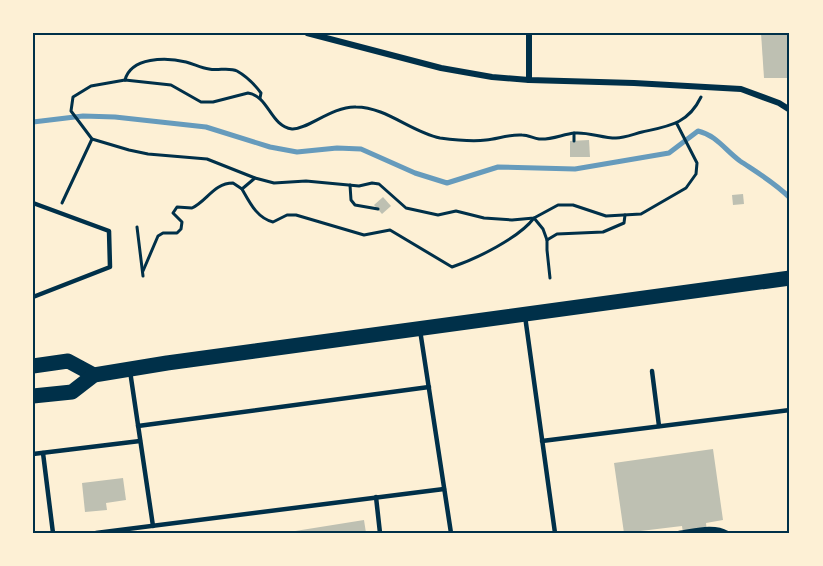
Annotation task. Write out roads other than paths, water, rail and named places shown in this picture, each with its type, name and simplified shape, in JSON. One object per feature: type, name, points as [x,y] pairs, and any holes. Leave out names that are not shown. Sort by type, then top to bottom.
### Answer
[{"type":"main road","points":[[33,396],[72,392],[94,375],[130,369],[525,313],[790,279]]},
{"type":"main road","points":[[33,366],[68,361],[94,375]]},
{"type":"street","points":[[307,33],[441,68],[529,80],[741,89],[779,103],[790,110]]},
{"type":"street","points":[[529,33],[529,80]]},
{"type":"lane","points":[[33,204],[109,231],[110,267],[33,297]]},
{"type":"lane","points":[[525,313],[555,533]]},
{"type":"lane","points":[[420,328],[451,533]]},
{"type":"lane","points":[[130,369],[153,526]]},
{"type":"lane","points":[[652,371],[659,426]]},
{"type":"lane","points":[[138,426],[429,387]]},
{"type":"lane","points":[[542,441],[790,410]]},
{"type":"lane","points":[[33,454],[140,441]]},
{"type":"lane","points":[[43,453],[53,533]]},
{"type":"lane","points":[[96,533],[139,530],[153,526],[444,489]]},
{"type":"lane","points":[[376,497],[380,533]]},
{"type":"lane","points":[[680,533],[706,529],[723,530],[727,533]]},
{"type":"waterway","points":[[33,122],[83,116],[115,117],[206,127],[270,147],[297,152],[337,148],[361,149],[415,173],[447,183],[498,167],[575,169],[669,153],[698,131],[716,140],[790,198]]}]
